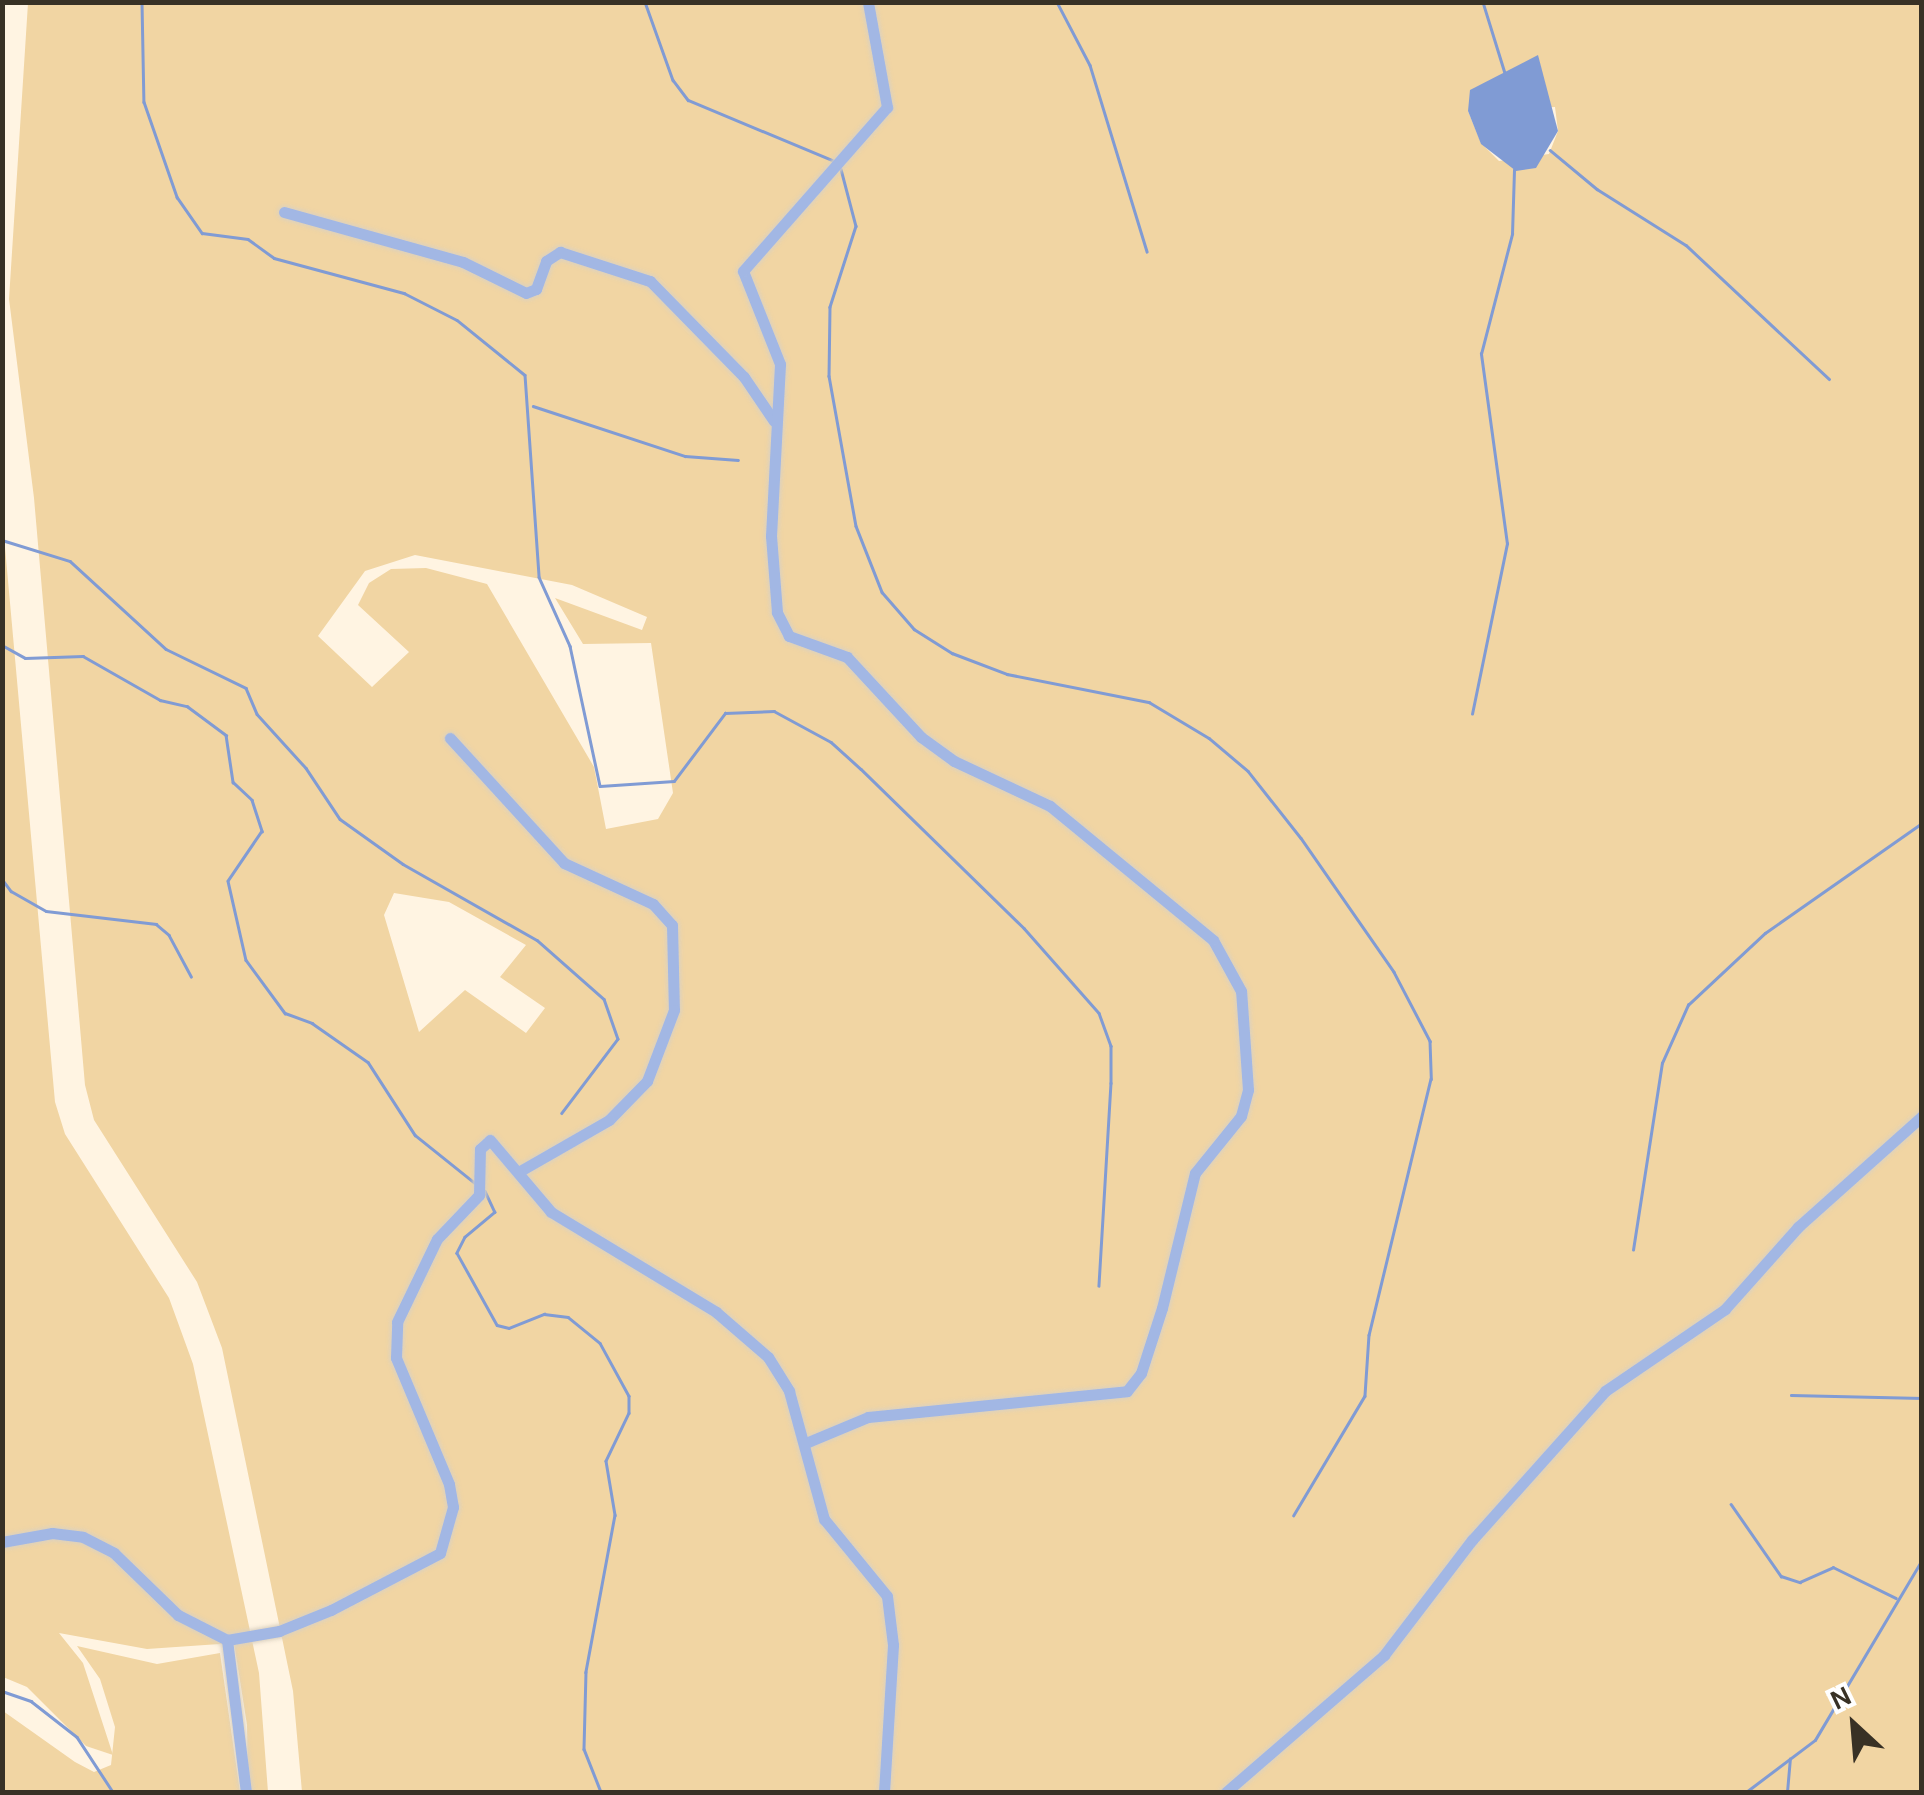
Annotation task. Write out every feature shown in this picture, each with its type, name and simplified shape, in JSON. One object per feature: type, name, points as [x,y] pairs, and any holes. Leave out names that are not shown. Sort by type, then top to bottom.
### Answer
[{"type":"street","points":[[808,1442],[868,1417],[1127,1391],[1141,1374],[1162,1308],[1195,1173],[1241,1116],[1248,1090],[1241,991],[1213,940],[1050,806],[954,762],[921,737],[847,657],[801,643],[782,628],[772,571],[774,421],[780,364],[743,271],[887,107],[868,2]]},
{"type":"street","points":[[284,212],[463,262],[526,293],[536,289],[546,261],[560,252],[650,281],[744,377],[774,421]]},
{"type":"street","points":[[450,738],[564,863],[652,904],[672,925],[674,1010],[647,1081],[608,1120],[520,1171]]},
{"type":"street","points":[[1226,1792],[1384,1654],[1483,1526],[1597,1398],[1725,1310],[1798,1227],[1922,1116]]},
{"type":"street","points":[[2,1542],[52,1533],[84,1537],[114,1553],[178,1615],[227,1640],[279,1631],[331,1610],[440,1553],[453,1507],[449,1484],[396,1358],[397,1322],[437,1239],[479,1195],[484,1142],[498,1142],[551,1212],[650,1268],[756,1345],[789,1391],[808,1442],[810,1484],[824,1519],[881,1583],[891,1616],[884,1792]]},
{"type":"street","points":[[227,1640],[246,1792]]},
{"type":"shaded area","points":[[28,3],[1921,3],[1921,1792],[302,1792],[293,1691],[222,1348],[197,1282],[94,1120],[85,1085],[34,498],[9,299]],"holes":[[[1555,107],[1558,131],[1549,154],[1499,161],[1481,143],[1468,111]],[[415,555],[572,585],[647,617],[642,630],[555,598],[583,644],[651,643],[673,793],[658,819],[606,829],[594,767],[487,584],[426,568],[391,569],[369,583],[358,605],[409,652],[372,687],[318,636],[365,571]],[[394,893],[449,902],[526,945],[500,977],[545,1008],[526,1033],[465,990],[419,1032],[384,915]]]},
{"type":"shaded area","points":[[2,514],[55,1102],[65,1134],[169,1298],[193,1364],[259,1673],[268,1792],[248,1792],[247,1725],[234,1643],[147,1649],[59,1633],[83,1663],[113,1755],[86,1746],[27,1687],[3,1677]]},
{"type":"shaded area","points":[[77,1646],[157,1664],[220,1653],[240,1792],[3,1792],[3,1711],[94,1772],[111,1765],[115,1727],[100,1679]]},
{"type":"water","points":[[1538,55],[1558,131],[1536,168],[1516,171],[1481,144],[1468,111],[1470,90]]},
{"type":"waterway","points":[[142,2],[144,102],[177,197],[202,233],[248,239],[274,258],[404,293],[457,320],[525,375],[539,577],[570,646],[600,786],[674,781],[725,713],[774,711],[831,742],[861,769],[1024,928],[1099,1013],[1111,1046],[1099,1286]]},
{"type":"waterway","points":[[645,2],[673,80],[688,100],[832,160]]},
{"type":"waterway","points":[[1057,2],[1090,65],[1147,251]]},
{"type":"waterway","points":[[1483,2],[1505,73]]},
{"type":"waterway","points":[[1550,150],[1597,189],[1686,245],[1829,379]]},
{"type":"waterway","points":[[841,169],[856,226],[830,307],[829,376],[856,526],[882,592],[914,629],[952,653],[1007,674],[1149,702],[1209,738],[1248,771],[1301,838],[1394,972],[1430,1041],[1431,1079],[1369,1335],[1365,1396],[1294,1515]]},
{"type":"waterway","points":[[1472,714],[1507,544],[1481,354],[1512,234],[1514,170]]},
{"type":"waterway","points":[[533,406],[685,456],[738,460]]},
{"type":"waterway","points":[[2,540],[70,561],[166,649],[246,688],[257,714],[306,768],[340,819],[403,864],[537,940],[604,999],[618,1039],[562,1113]]},
{"type":"waterway","points":[[2,645],[25,658],[83,656],[160,700],[187,706],[226,735],[233,782],[252,800],[262,831],[228,881],[246,960],[285,1013],[312,1023],[368,1062],[415,1135],[475,1183]]},
{"type":"waterway","points":[[1633,1250],[1662,1063],[1688,1005],[1765,933],[1922,823]]},
{"type":"waterway","points":[[2,879],[11,891],[46,911],[156,924],[169,935],[191,976]]},
{"type":"waterway","points":[[485,1191],[495,1212],[465,1237],[457,1253],[497,1325],[509,1328],[544,1314],[568,1317],[600,1343],[629,1396],[629,1413],[606,1461],[615,1515],[586,1672],[584,1749],[601,1792]]},
{"type":"waterway","points":[[1791,1395],[1922,1398]]},
{"type":"waterway","points":[[1731,1504],[1781,1576],[1800,1582],[1833,1567],[1896,1598]]},
{"type":"waterway","points":[[1746,1792],[1815,1740],[1922,1560]]},
{"type":"waterway","points":[[2,1691],[31,1701],[77,1737],[113,1792]]},
{"type":"waterway","points":[[1787,1792],[1790,1759]]}]
